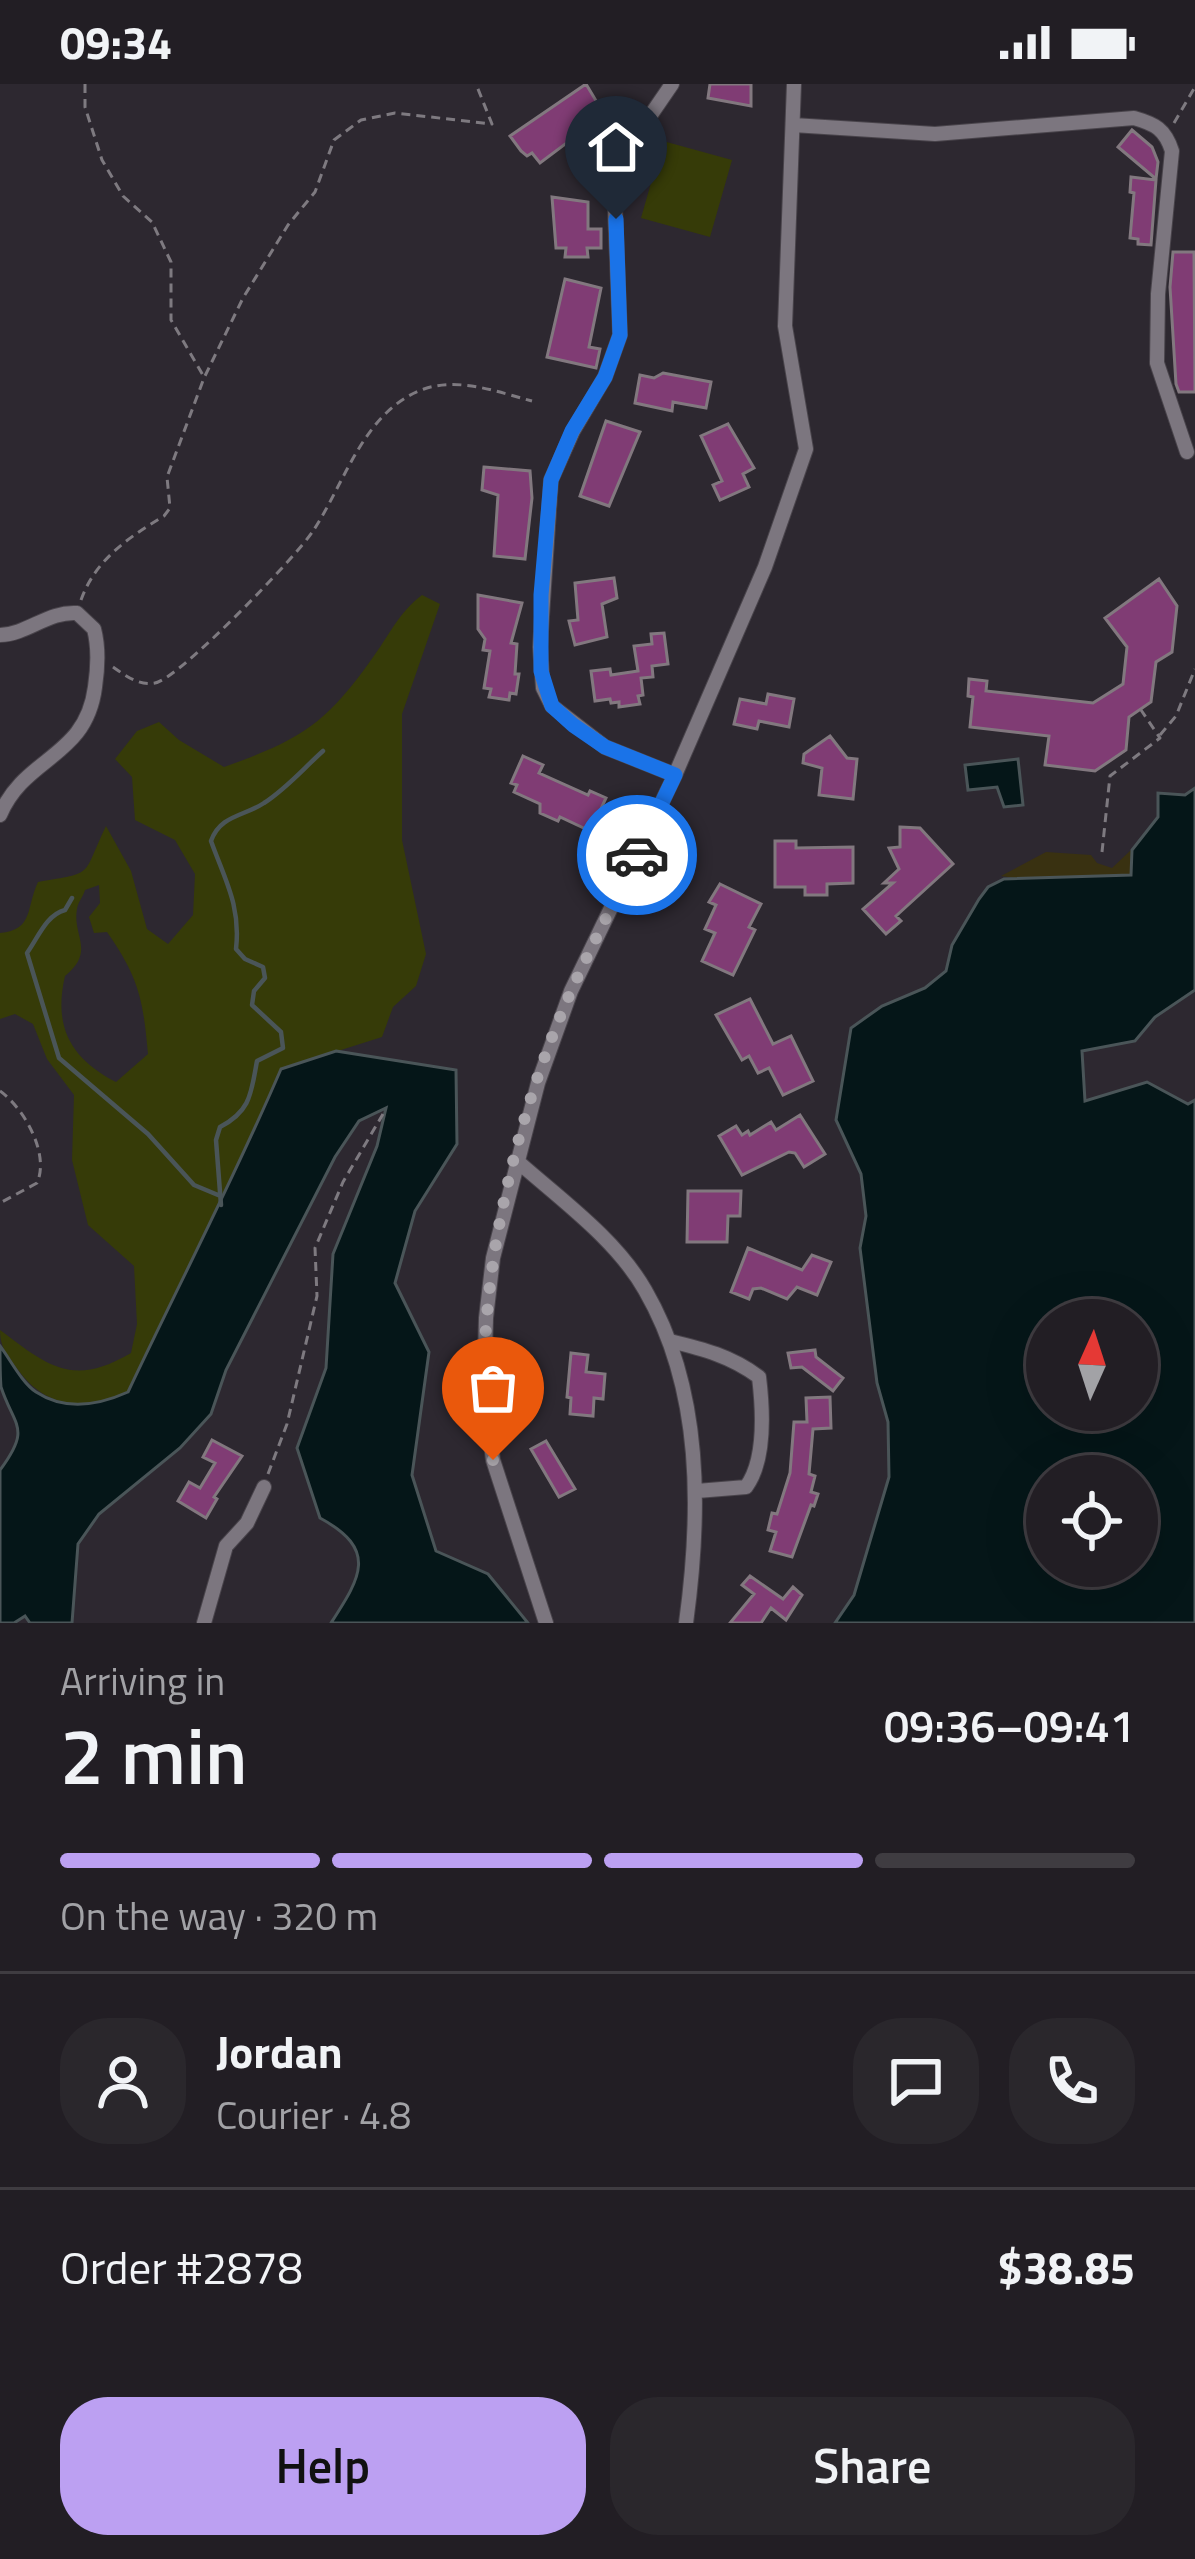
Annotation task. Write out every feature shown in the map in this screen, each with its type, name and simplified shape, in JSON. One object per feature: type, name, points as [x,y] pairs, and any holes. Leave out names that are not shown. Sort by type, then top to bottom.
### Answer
[{"type":"street","points":[[673,84],[617,168],[620,335],[605,377],[572,431],[551,480],[539,647],[544,688],[552,706],[605,747],[675,775]]},
{"type":"street","points":[[546,1623],[493,1460],[484,1393],[485,1318],[493,1258],[516,1160],[572,991],[675,775],[765,567],[806,449],[785,326],[794,84]]},
{"type":"street","points":[[793,124],[935,134],[1115,118],[1154,124],[1167,135],[1172,151],[1158,294],[1157,363],[1187,452]]},
{"type":"street","points":[[0,635],[20,633],[58,614],[77,613],[94,629],[97,656],[94,696],[84,728],[16,786],[0,815]]},
{"type":"street","points":[[516,1160],[613,1248],[644,1288],[670,1342],[687,1412],[697,1491],[686,1623]]},
{"type":"street","points":[[670,1342],[716,1352],[759,1378],[763,1410],[754,1476],[746,1487],[697,1491]]},
{"type":"street","points":[[204,1623],[226,1546],[247,1522],[264,1487]]},
{"type":"path","points":[[85,84],[85,107],[102,160],[123,196],[152,222],[171,262],[171,320],[204,378]]},
{"type":"path","points":[[77,613],[88,580],[104,560],[170,508],[167,478],[204,378],[243,298],[316,192],[334,140],[361,120],[395,113],[492,124],[476,84]]},
{"type":"path","points":[[1167,135],[1195,87]]},
{"type":"path","points":[[97,656],[137,682],[155,683],[173,676],[311,536],[368,433],[401,401],[425,388],[458,384],[532,401]]},
{"type":"path","points":[[1102,852],[1110,776],[1176,716],[1194,674]]},
{"type":"path","points":[[1141,710],[1159,736]]},
{"type":"path","points":[[0,1091],[17,1105],[42,1167],[37,1183],[0,1203]]},
{"type":"path","points":[[264,1487],[287,1424],[317,1296],[315,1248],[343,1182],[383,1114]]},
{"type":"green space","points":[[663,141],[732,160],[710,237],[641,218]]},
{"type":"green space","points":[[422,595],[440,604],[402,714],[402,840],[426,954],[416,986],[393,1007],[382,1037],[281,1069],[128,1392],[83,1404],[55,1400],[19,1371],[3,1347],[0,1330],[62,1368],[93,1369],[111,1363],[131,1353],[137,1324],[134,1266],[88,1225],[72,1160],[74,1095],[47,1059],[33,1024],[15,1014],[0,1019],[0,933],[24,922],[38,882],[84,870],[106,826],[131,871],[147,929],[168,944],[193,915],[195,874],[175,840],[135,820],[132,777],[115,759],[137,731],[159,722],[224,767],[291,739],[339,701]],"holes":[[[99,885],[100,903],[89,917],[94,933],[107,932],[133,976],[148,1054],[116,1082],[77,1052],[62,1011],[65,976],[81,951],[78,904],[85,890]]]},
{"type":"sand","points":[[1131,850],[1131,875],[1036,881],[1001,876],[1046,852],[1091,855],[1097,863],[1112,868]]},
{"type":"shaded area","points":[[1018,759],[1023,805],[1004,807],[997,787],[968,790],[965,765]]},
{"type":"shaded area","points":[[1195,788],[1195,990],[1155,1017],[1135,1041],[1082,1051],[1085,1101],[1147,1082],[1188,1104],[1195,1100],[1195,1623],[835,1623],[854,1595],[889,1477],[888,1422],[877,1383],[860,1248],[866,1216],[861,1174],[836,1120],[851,1028],[882,1006],[925,988],[946,971],[952,945],[988,887],[1004,879],[1131,875],[1132,850],[1158,817],[1158,793],[1185,795]]},
{"type":"shaded area","points":[[336,1051],[456,1070],[457,1144],[415,1211],[395,1283],[429,1352],[412,1475],[436,1551],[488,1574],[528,1623],[331,1623],[356,1578],[357,1553],[339,1530],[320,1518],[297,1448],[326,1368],[333,1254],[377,1146],[386,1108],[359,1121],[335,1157],[226,1370],[211,1414],[180,1448],[99,1514],[78,1544],[72,1623],[30,1623],[25,1616],[14,1623],[0,1623],[0,1470],[18,1435],[1,1387],[0,1346],[26,1383],[47,1398],[82,1404],[128,1392],[281,1069]]},
{"type":"building","points":[[586,84],[601,109],[580,124],[584,130],[540,163],[532,153],[527,156],[521,151],[510,136]]},
{"type":"building","points":[[710,84],[751,84],[751,106],[708,98]]},
{"type":"building","points":[[1132,130],[1152,147],[1158,162],[1156,179],[1118,147]]},
{"type":"building","points":[[1131,177],[1156,180],[1151,245],[1130,238]]},
{"type":"building","points":[[552,197],[588,202],[588,229],[601,229],[601,248],[587,248],[588,257],[565,257],[566,248],[556,248]]},
{"type":"building","points":[[1173,252],[1194,252],[1195,392],[1179,392],[1176,384],[1170,287]]},
{"type":"building","points":[[565,279],[601,288],[589,347],[600,349],[596,368],[547,357]]},
{"type":"building","points":[[663,373],[711,382],[706,408],[673,402],[672,411],[635,403],[640,375],[654,378]]},
{"type":"building","points":[[606,421],[640,432],[609,506],[580,496]]},
{"type":"building","points":[[728,424],[754,468],[743,474],[749,487],[720,500],[713,485],[722,481],[701,436]]},
{"type":"building","points":[[484,467],[530,471],[525,559],[494,556],[498,495],[482,490]]},
{"type":"building","points":[[614,578],[617,598],[602,604],[607,637],[575,645],[569,621],[578,620],[575,583]]},
{"type":"building","points":[[1159,579],[1177,606],[1172,652],[1156,662],[1151,702],[1129,717],[1126,750],[1095,771],[1045,765],[1049,736],[970,727],[973,697],[968,696],[969,679],[987,681],[986,691],[1093,703],[1123,684],[1127,647],[1105,618]]},
{"type":"building","points":[[478,595],[522,603],[511,643],[517,644],[515,674],[519,674],[516,694],[510,693],[509,700],[489,697],[491,689],[484,688],[490,651],[483,650],[485,639],[478,629]]},
{"type":"building","points":[[664,633],[668,664],[652,666],[653,677],[641,678],[640,704],[619,707],[619,702],[610,699],[595,701],[591,671],[610,669],[611,675],[638,671],[634,646],[652,644],[651,634]]},
{"type":"building","points":[[768,694],[794,699],[789,727],[759,721],[757,729],[734,724],[740,699],[766,704]]},
{"type":"building","points":[[830,736],[847,758],[857,759],[853,799],[819,795],[822,768],[803,763],[804,754]]},
{"type":"building","points":[[523,756],[543,765],[539,773],[606,798],[593,826],[588,830],[560,817],[558,821],[540,813],[540,804],[514,792],[517,785],[511,783]]},
{"type":"building","points":[[900,827],[920,828],[953,864],[896,916],[901,921],[886,934],[863,909],[893,883],[884,883],[899,869],[889,848],[900,847]]},
{"type":"building","points":[[775,841],[796,841],[796,848],[853,847],[853,883],[827,884],[827,895],[805,895],[805,887],[775,887]]},
{"type":"building","points":[[720,884],[761,904],[749,927],[755,930],[733,975],[702,961],[715,933],[705,929],[716,905],[709,902]]},
{"type":"building","points":[[750,999],[773,1044],[791,1036],[813,1081],[783,1095],[769,1068],[758,1073],[749,1056],[742,1060],[716,1015]]},
{"type":"building","points":[[800,1115],[825,1154],[804,1167],[789,1152],[742,1175],[719,1136],[736,1126],[742,1135],[748,1131],[750,1135],[771,1122],[776,1130]]},
{"type":"building","points":[[688,1191],[741,1191],[740,1216],[728,1216],[727,1242],[687,1242]]},
{"type":"building","points":[[748,1248],[802,1270],[812,1255],[831,1262],[817,1295],[797,1287],[787,1299],[761,1288],[753,1289],[749,1299],[731,1292]]},
{"type":"building","points":[[815,1350],[816,1357],[843,1378],[833,1391],[802,1367],[791,1368],[788,1353]]},
{"type":"building","points":[[571,1353],[588,1355],[586,1372],[605,1374],[603,1399],[594,1398],[593,1416],[570,1414]]},
{"type":"building","points":[[830,1397],[831,1428],[813,1429],[809,1474],[815,1476],[811,1492],[818,1494],[814,1506],[792,1557],[770,1551],[776,1532],[768,1530],[790,1473],[794,1422],[807,1422],[806,1398]]},
{"type":"building","points":[[212,1440],[242,1456],[214,1497],[206,1518],[178,1501],[189,1482],[200,1488],[215,1463],[203,1457]]},
{"type":"building","points":[[546,1441],[575,1489],[559,1497],[531,1449]]},
{"type":"building","points":[[750,1576],[783,1599],[793,1587],[802,1595],[786,1620],[771,1608],[761,1623],[730,1623],[754,1594],[742,1585]]},
{"type":"waterway","points":[[221,1205],[216,1140],[220,1127],[244,1108],[257,1061],[283,1048],[281,1032],[252,1005],[254,991],[265,978],[263,967],[236,949],[234,906],[211,841],[220,826],[272,797],[323,751]]},
{"type":"waterway","points":[[72,898],[27,953],[59,1058],[148,1134],[194,1185],[218,1195]]},
{"type":"way so far","points":[[493,1460],[484,1393],[485,1318],[493,1258],[516,1160],[572,991],[637,855]]},
{"type":"route","points":[[616,219],[620,335],[613,361],[572,431],[551,480],[539,647],[544,688],[552,706],[605,747],[675,775],[637,855]]}]
